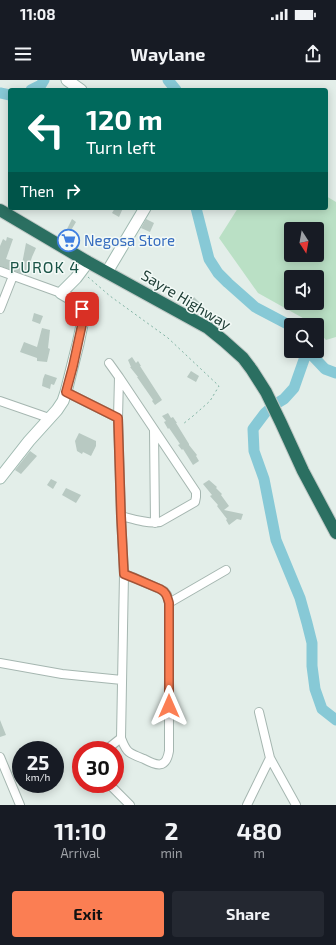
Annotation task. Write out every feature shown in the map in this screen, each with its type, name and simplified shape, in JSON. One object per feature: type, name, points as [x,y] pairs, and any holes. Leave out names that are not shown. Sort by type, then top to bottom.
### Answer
[{"type":"highway","name":"Sayre Highway","points":[[0,210],[85,267],[107,272],[208,328],[242,358],[252,370],[266,392],[303,471],[336,534]]},
{"type":"street","points":[[68,80],[78,88]]},
{"type":"street","points":[[107,272],[144,210]]},
{"type":"street","points":[[61,293],[85,267]]},
{"type":"street","points":[[0,272],[61,293],[80,304],[83,313],[78,344],[63,401],[0,478]]},
{"type":"street","points":[[0,309],[13,276]]},
{"type":"street","points":[[109,363],[196,492],[195,502],[160,522],[155,523],[121,516]]},
{"type":"street","points":[[119,377],[118,418],[124,574],[121,738],[124,746],[129,752],[159,765],[165,763],[168,758],[169,751],[169,603],[164,591],[124,574]]},
{"type":"street","points":[[66,392],[118,418]]},
{"type":"street","points":[[0,401],[49,418]]},
{"type":"street","points":[[154,429],[155,523]]},
{"type":"street","points":[[169,603],[226,570]]},
{"type":"street","points":[[0,663],[62,674],[122,680]]},
{"type":"street","points":[[259,712],[270,758],[296,805]]},
{"type":"street","points":[[117,741],[121,738]]},
{"type":"street","points":[[0,757],[20,805]]},
{"type":"street","points":[[247,805],[270,758]]},
{"type":"street","points":[[118,793],[130,805]]},
{"type":"path","points":[[85,267],[110,296],[168,338],[219,386],[210,401],[183,424]]},
{"type":"green space","points":[[328,197],[336,202],[336,337],[326,340],[324,338],[324,318],[303,318],[288,310],[324,310],[324,270],[284,270],[284,308],[258,293],[219,238],[237,210],[328,210]]},
{"type":"building","points":[[114,210],[122,210],[119,217],[112,213]]},
{"type":"building","points":[[72,219],[76,222],[70,232],[67,229]]},
{"type":"building","points":[[146,219],[154,223],[150,232],[141,228]]},
{"type":"building","points":[[7,237],[13,239],[6,259],[22,264],[26,243],[36,248],[26,275],[0,266],[0,246],[3,239],[6,241]]},
{"type":"building","points":[[194,297],[201,304],[196,308],[190,302]]},
{"type":"building","points":[[34,313],[43,316],[40,324],[32,321]]},
{"type":"building","points":[[42,328],[50,330],[48,348],[50,349],[47,362],[37,361],[37,358],[20,352],[24,342],[37,347]]},
{"type":"building","points":[[132,357],[136,363],[138,361],[162,400],[155,405],[130,367],[128,360]]},
{"type":"building","points":[[191,371],[199,376],[196,382],[187,377]]},
{"type":"building","points":[[45,374],[57,378],[54,385],[51,384],[50,389],[42,386]]},
{"type":"building","points":[[168,413],[171,418],[173,417],[189,445],[197,455],[196,456],[199,461],[193,465],[183,449],[182,450],[178,445],[180,444],[164,422],[166,421],[162,416]]},
{"type":"building","points":[[79,433],[96,441],[96,446],[91,456],[77,451],[75,441]]},
{"type":"building","points":[[30,451],[37,456],[21,474],[15,470]]},
{"type":"building","points":[[51,479],[57,482],[53,489],[47,485]]},
{"type":"building","points":[[209,480],[217,487],[216,488],[222,494],[221,495],[229,506],[224,510],[243,514],[241,520],[237,519],[229,525],[226,520],[227,519],[217,506],[218,505],[210,496],[212,495],[203,484]]},
{"type":"building","points":[[66,488],[81,495],[76,503],[62,495]]},
{"type":"building","points":[[0,720],[6,735],[0,737]]},
{"type":"waterway","points":[[35,88],[41,85],[44,80]]},
{"type":"waterway","points":[[168,80],[174,88]]},
{"type":"waterway","points":[[0,93],[8,95]]},
{"type":"waterway","points":[[197,210],[209,259],[218,273],[255,307],[284,322]]},
{"type":"waterway","points":[[305,358],[294,388],[284,399],[265,413],[253,429],[254,451],[264,479],[276,540],[300,598],[307,623],[312,643],[312,666],[315,689],[322,709],[336,720]]},
{"type":"waterway","points":[[315,358],[325,369],[336,373]]},
{"type":"place","name":"Negosa Store","points":[[68,241]]},
{"type":"district","name":"PUROK 4","points":[[45,267]]},
{"type":"route","points":[[82,309],[83,320],[66,392],[118,418],[124,574],[164,591],[169,603],[169,706]]}]
